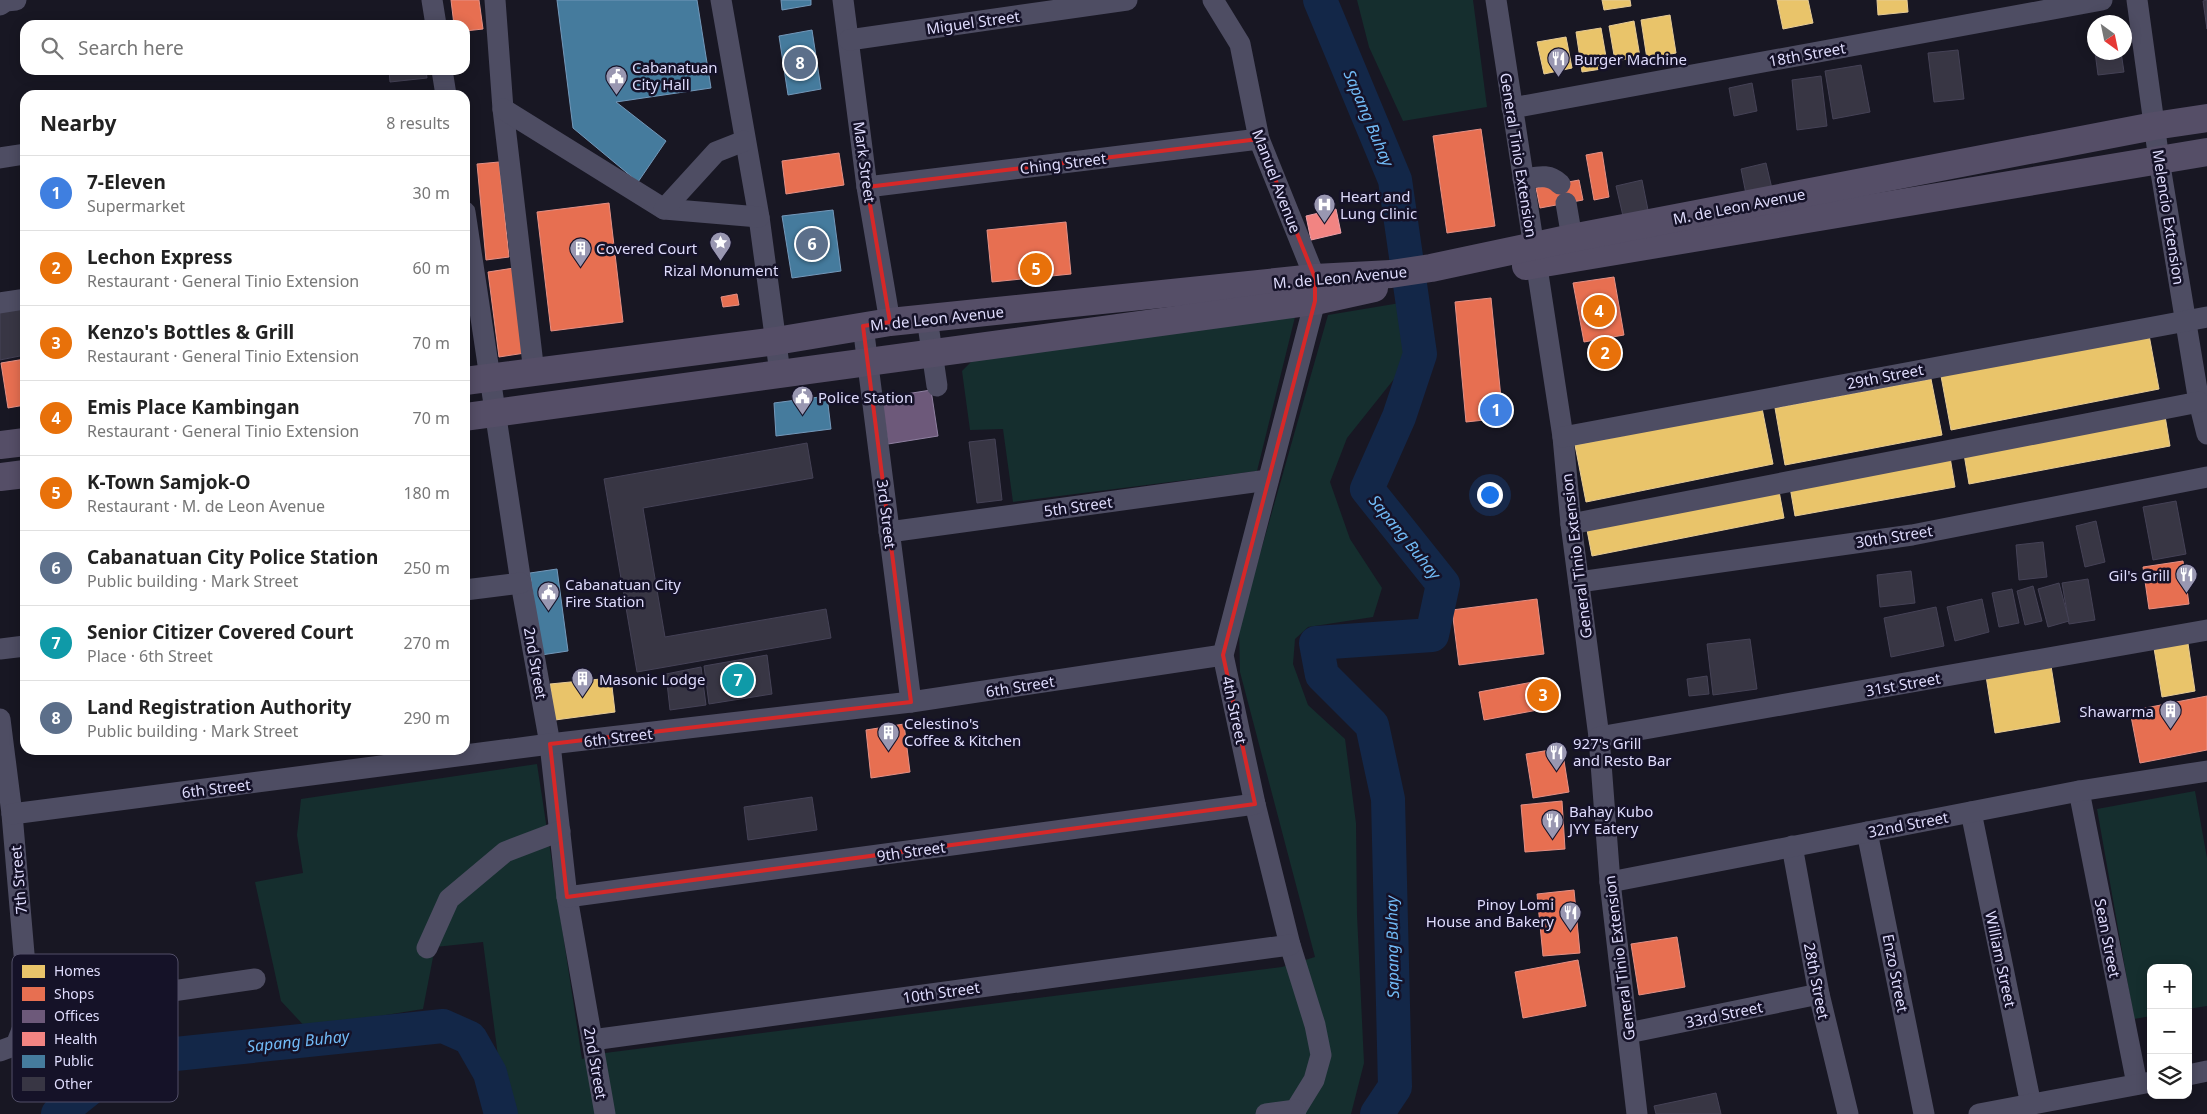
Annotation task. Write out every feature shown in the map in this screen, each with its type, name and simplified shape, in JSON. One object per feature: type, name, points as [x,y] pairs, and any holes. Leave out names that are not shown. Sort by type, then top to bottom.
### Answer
[{"type":"main road","name":"M. de Leon Avenue","points":[[1535,256],[1572,238],[2154,126],[2207,118]]},
{"type":"main road","name":"M. de Leon Avenue","points":[[470,416],[932,353],[1315,289],[1432,273],[2207,152]]},
{"type":"main road","name":"M. de Leon Avenue","points":[[470,381],[776,341],[890,322],[1315,289]]},
{"type":"main road","points":[[0,445],[20,443]]},
{"type":"main road","points":[[0,477],[20,475]]},
{"type":"street","points":[[0,5],[6,1],[16,0]]},
{"type":"street","points":[[432,0],[435,20]]},
{"type":"street","points":[[495,0],[503,109],[534,373]]},
{"type":"street","points":[[721,0],[744,141],[759,217],[780,373]]},
{"type":"street","name":"Mark Street","points":[[843,0],[868,187],[890,322]]},
{"type":"street","name":"Miguel Street","points":[[848,40],[1127,0]]},
{"type":"street","name":"Manuel Avenue","points":[[1213,0],[1240,44],[1259,139],[1315,289]]},
{"type":"street","name":"General Tinio Extension","points":[[1496,0],[1563,436],[1571,524],[1599,737],[1610,882],[1637,1114]]},
{"type":"street","name":"18th Street","points":[[1512,108],[2102,0]]},
{"type":"street","name":"Melencio Extension","points":[[2137,0],[2159,160],[2199,402],[2207,434]]},
{"type":"street","points":[[442,75],[443,90]]},
{"type":"street","points":[[503,109],[664,209],[759,217]]},
{"type":"street","name":"Ching Street","points":[[868,187],[1259,139]]},
{"type":"street","points":[[664,209],[716,152],[744,141]]},
{"type":"street","points":[[0,158],[20,155]]},
{"type":"street","points":[[1523,179],[1546,176],[1553,178],[1563,194],[1572,238]]},
{"type":"street","name":"2nd Street","points":[[470,255],[492,378],[521,583],[550,744],[567,898],[604,1114]]},
{"type":"street","name":"4th Street","points":[[1294,1112],[1314,1080],[1321,1055],[1315,1026],[1290,945],[1255,804],[1223,655],[1315,289]]},
{"type":"street","points":[[0,303],[20,300]]},
{"type":"street","name":"29th Street","points":[[1563,436],[2207,317]]},
{"type":"street","points":[[927,318],[937,386]]},
{"type":"street","name":"3rd Street","points":[[863,326],[911,702]]},
{"type":"street","points":[[1571,524],[2199,402]]},
{"type":"street","name":"30th Street","points":[[1579,582],[1912,535],[2207,477]]},
{"type":"street","name":"5th Street","points":[[889,532],[1268,480]]},
{"type":"street","points":[[470,589],[521,583]]},
{"type":"street","name":"31st Street","points":[[1599,737],[2207,630]]},
{"type":"street","points":[[0,649],[20,647]]},
{"type":"street","name":"6th Street","points":[[470,754],[911,702],[1223,655]]},
{"type":"street","name":"7th Street","points":[[0,719],[12,814],[24,954]]},
{"type":"street","name":"6th Street","points":[[12,814],[465,755]]},
{"type":"street","name":"32nd Street","points":[[1610,882],[2080,791],[2207,771]]},
{"type":"street","name":"Sean Street","points":[[2080,791],[2144,1083]]},
{"type":"street","name":"9th Street","points":[[567,898],[1255,804]]},
{"type":"street","name":"William Street","points":[[1971,812],[2031,1105]]},
{"type":"street","points":[[427,948],[449,899],[505,852],[560,831]]},
{"type":"street","name":"Enzo Street","points":[[1867,832],[1924,1114]]},
{"type":"street","name":"28th Street","points":[[1792,846],[1819,994],[1848,1114]]},
{"type":"street","name":"10th Street","points":[[592,1040],[1290,945]]},
{"type":"street","points":[[178,990],[256,979]]},
{"type":"street","name":"33rd Street","points":[[1628,1034],[1819,994]]},
{"type":"street","points":[[0,1051],[12,1046]]},
{"type":"street","points":[[2192,1074],[2207,1071]]},
{"type":"street","points":[[1979,1114],[2144,1083]]},
{"type":"street","points":[[1266,1114],[1294,1112]]},
{"type":"highlighted area","points":[[1259,139],[1315,278],[1315,301],[1223,655],[1255,804],[567,897],[550,744],[911,702],[863,326],[890,322],[867,187]]},
{"type":"green space","points":[[1357,0],[1473,0],[1487,107],[1403,121],[1369,47]]},
{"type":"green space","points":[[1412,301],[1414,354],[1347,438],[1330,482],[1350,539],[1382,588],[1373,617],[1308,627],[1295,639],[1293,664],[1308,705],[1345,739],[1356,823],[1357,915],[1364,1063],[1351,1114],[511,1114],[501,1079],[483,942],[435,947],[423,1009],[361,1019],[310,1032],[281,1001],[255,882],[303,873],[297,835],[301,799],[537,764],[582,1059],[605,1053],[1282,967],[1315,957],[1240,672],[1239,628],[1328,315]]},
{"type":"green space","points":[[1295,317],[1257,471],[1013,502],[1003,429],[970,430],[962,371],[974,359]]},
{"type":"green space","points":[[2195,791],[2207,858],[2207,1006],[2192,1008],[2192,964],[2147,964],[2147,1017],[2134,1019],[2097,809]]},
{"type":"building: Homes","points":[[1602,0],[1630,0],[1631,6],[1604,10]]},
{"type":"building: Homes","points":[[1777,0],[1808,0],[1813,23],[1783,29]]},
{"type":"building: Homes","points":[[1877,0],[1907,0],[1908,12],[1878,15]]},
{"type":"building: Homes","points":[[1670,15],[1676,53],[1647,59],[1641,20]]},
{"type":"building: Homes","points":[[1634,21],[1640,57],[1615,61],[1609,26]]},
{"type":"building: Homes","points":[[1601,28],[1608,68],[1582,72],[1576,32]]},
{"type":"building: Homes","points":[[1566,37],[1572,68],[1544,74],[1537,42]]},
{"type":"building: Homes","points":[[2149,335],[2159,389],[1951,430],[1941,376]]},
{"type":"building: Homes","points":[[1931,379],[1942,435],[1785,465],[1775,408]]},
{"type":"building: Homes","points":[[1762,408],[1773,464],[1586,502],[1575,445]]},
{"type":"building: Homes","points":[[2165,416],[2170,446],[1969,484],[1964,454]]},
{"type":"building: Homes","points":[[1950,457],[1955,487],[1795,516],[1790,487]]},
{"type":"building: Homes","points":[[1779,491],[1784,518],[1592,556],[1587,530]]},
{"type":"building: Homes","points":[[2187,637],[2195,691],[2162,697],[2153,642]]},
{"type":"building: Homes","points":[[2051,666],[2060,722],[1995,733],[1986,676]]},
{"type":"building: Homes","name":"Masonic Lodge","points":[[611,678],[615,712],[555,720],[550,684]]},
{"type":"building: Shops","points":[[451,0],[479,0],[483,29],[470,30],[470,20],[453,20]]},
{"type":"building: Shops","points":[[1481,129],[1495,226],[1447,233],[1433,136]]},
{"type":"building: Shops","points":[[1602,152],[1609,197],[1594,200],[1586,155]]},
{"type":"building: Shops","points":[[839,153],[844,185],[786,194],[782,161]]},
{"type":"building: Shops","points":[[499,162],[509,257],[486,260],[477,164]]},
{"type":"building: Shops","points":[[1579,180],[1583,200],[1540,208],[1536,188]]},
{"type":"building: Shops","name":"Covered Court","points":[[609,203],[623,322],[551,331],[537,212]]},
{"type":"building: Shops","points":[[1066,222],[1071,274],[992,282],[987,230]]},
{"type":"building: Shops","points":[[514,268],[525,353],[499,357],[488,272]]},
{"type":"building: Shops","points":[[1614,277],[1624,335],[1584,342],[1573,283]]},
{"type":"building: Shops","points":[[737,294],[739,305],[723,307],[721,297]]},
{"type":"building: Shops","points":[[1491,298],[1503,418],[1466,422],[1455,302]]},
{"type":"building: Shops","points":[[20,360],[20,406],[8,408],[1,363]]},
{"type":"building: Shops","points":[[2183,561],[2189,604],[2149,609],[2143,567]]},
{"type":"building: Shops","points":[[1537,599],[1544,654],[1459,665],[1452,610]]},
{"type":"building: Shops","points":[[1549,679],[1554,707],[1484,720],[1479,692]]},
{"type":"building: Shops","name":"Shawarma","points":[[2207,696],[2207,750],[2140,763],[2130,711]]},
{"type":"building: Shops","name":"Celestino's Coffee & Kitchen","points":[[904,724],[910,772],[871,778],[866,730]]},
{"type":"building: Shops","points":[[1562,748],[1569,792],[1533,798],[1526,754]]},
{"type":"building: Shops","points":[[1562,801],[1565,849],[1525,852],[1521,805]]},
{"type":"building: Shops","points":[[1574,890],[1580,953],[1543,956],[1537,894]]},
{"type":"building: Shops","points":[[1677,937],[1685,987],[1639,995],[1631,944]]},
{"type":"building: Shops","points":[[1578,960],[1586,1006],[1523,1018],[1515,972]]},
{"type":"building: Offices","points":[[931,390],[938,436],[888,444],[881,398]]},
{"type":"building: Health","name":"Heart and Lung Clinic","points":[[1336,209],[1341,233],[1311,240],[1306,216]]},
{"type":"building: Public","name":"Cabanatuan City Hall","points":[[557,0],[697,0],[711,88],[616,102],[666,141],[638,182],[573,128]]},
{"type":"building: Public","points":[[781,0],[811,0],[811,5],[782,10]]},
{"type":"building: Public","points":[[812,30],[821,89],[788,95],[779,36]]},
{"type":"building: Public","points":[[833,210],[841,271],[792,278],[782,216]]},
{"type":"building: Public","name":"Police Station","points":[[827,396],[831,429],[776,436],[774,403]]},
{"type":"building: Public","name":"Cabanatuan City Fire Station","points":[[557,569],[568,651],[541,655],[530,573]]},
{"type":"building: Other","points":[[2207,0],[2207,29],[2203,1]]},
{"type":"building: Other","points":[[1958,50],[1964,99],[1934,102],[1928,53]]},
{"type":"building: Other","points":[[2096,60],[2122,60],[2124,72],[2098,75]]},
{"type":"building: Other","points":[[1861,65],[1870,112],[1833,119],[1825,71]]},
{"type":"building: Other","points":[[389,75],[427,75],[427,78],[390,82]]},
{"type":"building: Other","points":[[1821,76],[1827,126],[1797,130],[1792,80]]},
{"type":"building: Other","points":[[1752,83],[1757,111],[1734,116],[1729,88]]},
{"type":"building: Other","points":[[1766,163],[1773,193],[1747,199],[1741,169]]},
{"type":"building: Other","points":[[1642,180],[1648,210],[1623,216],[1616,186]]},
{"type":"building: Other","points":[[20,302],[20,356],[0,360],[0,305]]},
{"type":"building: Other","points":[[995,439],[1002,500],[977,503],[969,442]]},
{"type":"building: Other","points":[[807,443],[813,478],[643,508],[665,637],[826,609],[831,638],[637,672],[604,479]]},
{"type":"building: Other","points":[[2176,501],[2186,554],[2153,560],[2143,507]]},
{"type":"building: Other","points":[[2096,521],[2105,562],[2085,567],[2076,526]]},
{"type":"building: Other","points":[[2043,542],[2047,577],[2019,580],[2016,545]]},
{"type":"building: Other","points":[[1911,571],[1915,603],[1880,607],[1877,575]]},
{"type":"building: Other","points":[[2088,579],[2095,620],[2069,624],[2062,583]]},
{"type":"building: Other","points":[[2059,583],[2069,621],[2048,627],[2038,589]]},
{"type":"building: Other","points":[[2033,586],[2042,621],[2025,625],[2017,591]]},
{"type":"building: Other","points":[[2012,589],[2019,623],[1999,627],[1992,593]]},
{"type":"building: Other","points":[[1982,599],[1989,632],[1955,641],[1947,607]]},
{"type":"building: Other","points":[[1936,607],[1944,646],[1891,657],[1884,618]]},
{"type":"building: Other","points":[[1750,639],[1757,689],[1713,695],[1707,644]]},
{"type":"building: Other","points":[[767,655],[772,694],[709,704],[704,666]]},
{"type":"building: Other","points":[[701,667],[706,705],[670,710],[666,674]]},
{"type":"building: Other","points":[[1707,676],[1709,694],[1689,696],[1687,679]]},
{"type":"building: Other","points":[[812,797],[817,830],[748,840],[744,807]]},
{"type":"building: Other","points":[[1716,1093],[1721,1114],[1656,1114],[1654,1106]]},
{"type":"waterway","name":"Sapang Buhay","points":[[1320,0],[1395,180],[1420,354],[1399,417],[1367,489],[1443,584],[1432,635],[1316,643],[1322,675],[1372,725],[1388,799],[1395,1087],[1377,1114]]},
{"type":"waterway","name":"Sapang Buhay","points":[[178,1054],[443,1026],[470,1038],[490,1073],[501,1114]]},
{"type":"waterway","name":"Sapang Buhay","points":[[58,1114],[73,1102]]},
{"type":"place","name":"Land Registration Authority","points":[[800,63]]},
{"type":"place","name":"Burger Machine","points":[[1558,78]]},
{"type":"place","name":"Cabanatuan City Hall","points":[[616,95]]},
{"type":"place","name":"Heart and Lung Clinic","points":[[1324,224]]},
{"type":"place","name":"Cabanatuan City Police Station","points":[[812,244]]},
{"type":"place","name":"Rizal Monument","points":[[721,261]]},
{"type":"place","name":"Covered Court","points":[[580,267]]},
{"type":"place","name":"K-Town Samjok-O","points":[[1036,269]]},
{"type":"place","name":"Emis Place Kambingan","points":[[1599,311]]},
{"type":"place","name":"Lechon Express","points":[[1605,353]]},
{"type":"place","name":"7-Eleven","points":[[1496,410]]},
{"type":"place","name":"Police Station","points":[[802,416]]},
{"type":"place","name":"Gil's Grill","points":[[2186,594]]},
{"type":"place","name":"Cabanatuan City Fire Station","points":[[549,612]]},
{"type":"place","name":"Senior Citizer Covered Court","points":[[738,680]]},
{"type":"place","name":"Kenzo's Bottles & Grill","points":[[1543,695]]},
{"type":"place","name":"Masonic Lodge","points":[[583,698]]},
{"type":"place","name":"Shawarma","points":[[2170,730]]},
{"type":"place","name":"Celestino's Coffee & Kitchen","points":[[888,751]]},
{"type":"place","name":"927's Grill and Resto Bar","points":[[1557,771]]},
{"type":"place","name":"Bahay Kubo JYY Eatery","points":[[1553,839]]},
{"type":"place","name":"Pinoy Lomi House and Bakery","points":[[1570,932]]}]
